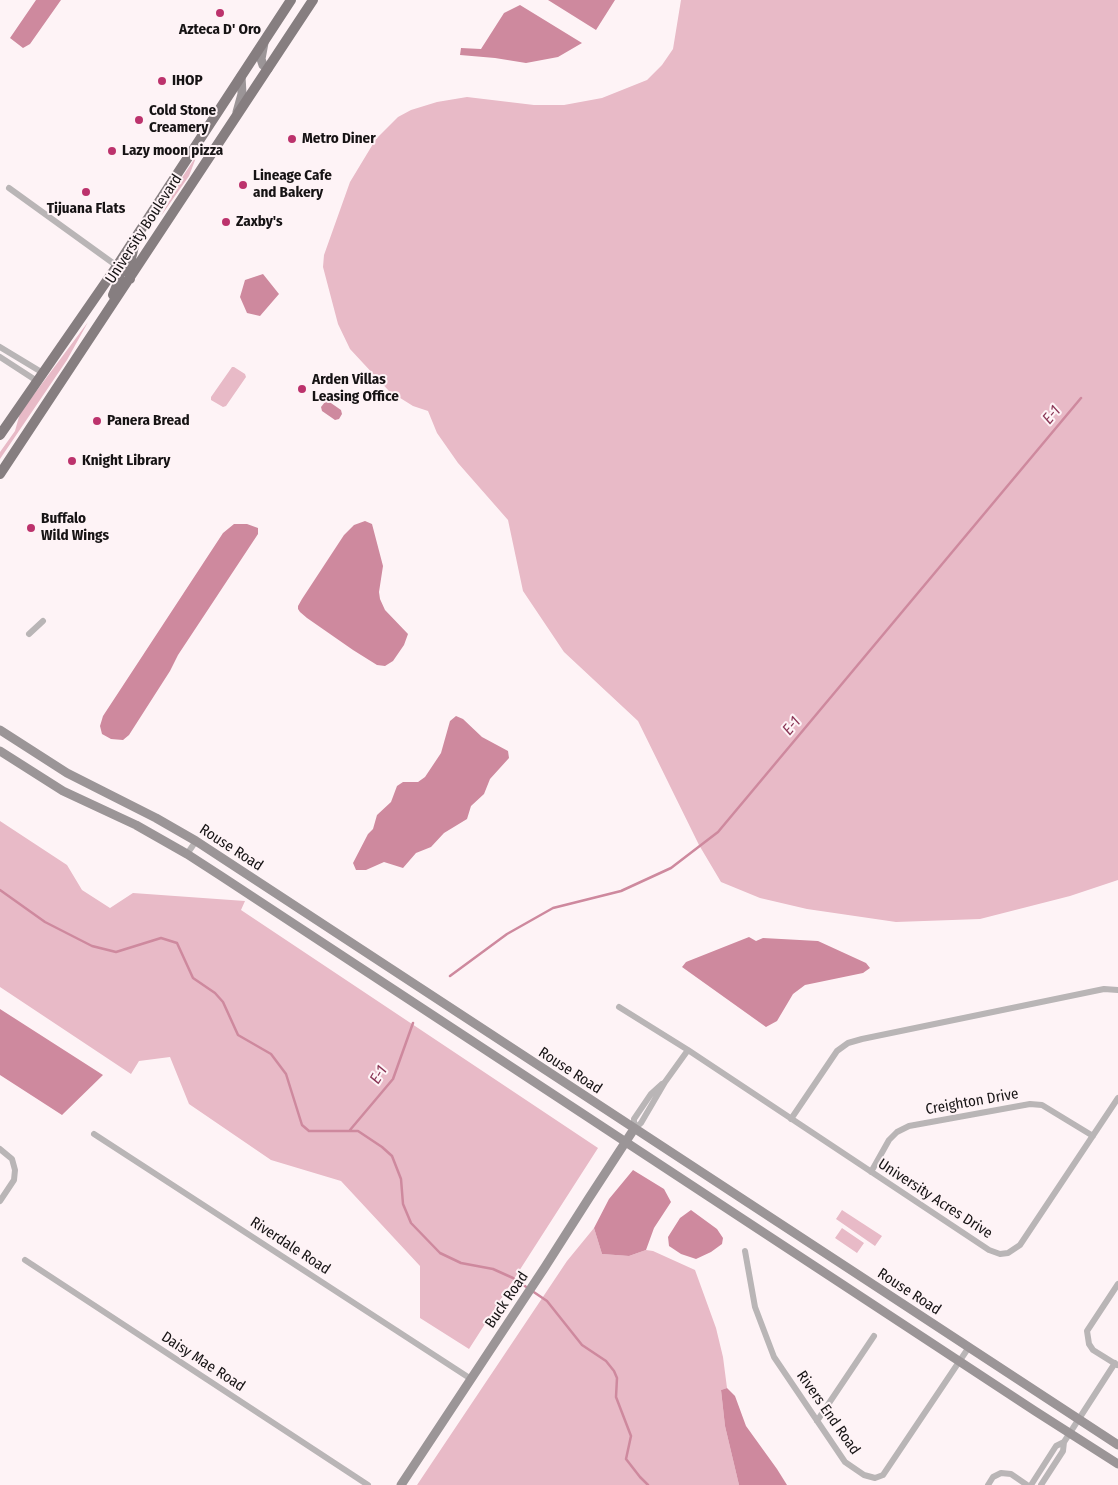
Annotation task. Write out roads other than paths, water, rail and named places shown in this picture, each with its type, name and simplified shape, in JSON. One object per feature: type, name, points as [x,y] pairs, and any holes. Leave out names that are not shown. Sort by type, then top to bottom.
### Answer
[{"type":"main road","name":"University Boulevard","points":[[0,435],[116,266],[291,0]]},
{"type":"main road","name":"University Boulevard","points":[[0,474],[313,0]]},
{"type":"main road","points":[[130,279],[128,271],[130,258],[139,231]]},
{"type":"main road","points":[[104,317],[119,281],[119,272],[116,266]]},
{"type":"street","points":[[264,41],[261,59],[263,65],[268,70]]},
{"type":"street","points":[[236,117],[242,94],[242,76]]},
{"type":"street","points":[[9,188],[116,266]]},
{"type":"street","points":[[0,348],[40,377]]},
{"type":"street","points":[[0,357],[40,377]]},
{"type":"street","points":[[29,634],[43,621]]},
{"type":"street","name":"Rouse Road","points":[[0,730],[67,773],[156,818],[196,841],[1118,1445]]},
{"type":"street","name":"Rouse Road","points":[[0,751],[63,791],[136,825],[187,854],[1118,1464]]},
{"type":"street","points":[[187,854],[196,841]]},
{"type":"street","points":[[791,1119],[837,1051],[848,1043],[1104,989],[1118,990]]},
{"type":"street","name":"University Acres Drive","points":[[620,1007],[989,1250],[1000,1254],[1008,1253],[1020,1245],[1118,1098]]},
{"type":"street","name":"Buck Road","points":[[401,1485],[545,1268],[634,1129],[641,1122],[654,1096],[688,1050]]},
{"type":"street","name":"Creighton Drive","points":[[871,1172],[889,1140],[897,1132],[909,1126],[1030,1104],[1042,1105],[1093,1136]]},
{"type":"street","name":"Riverdale Road","points":[[94,1134],[471,1379]]},
{"type":"street","points":[[0,1149],[12,1159],[15,1170],[14,1180],[0,1201]]},
{"type":"street","name":"Rivers End Road","points":[[744,1251],[755,1307],[774,1357],[845,1462],[864,1475],[875,1478],[884,1475],[969,1348]]},
{"type":"street","name":"Daisy Mae Road","points":[[25,1260],[368,1485]]},
{"type":"street","points":[[1040,1485],[1063,1451],[1064,1442],[1116,1364],[1093,1350],[1089,1344],[1088,1331],[1118,1284]]},
{"type":"street","points":[[817,1421],[874,1336]]},
{"type":"street","points":[[988,1485],[993,1477],[1001,1472],[1011,1474],[1029,1485],[1056,1446],[1064,1442]]},
{"type":"street","points":[[1044,1465],[1051,1470]]},
{"type":"waterway","name":"E-1","points":[[450,976],[507,934],[553,908],[621,891],[671,868],[718,832],[1081,398]]},
{"type":"waterway","points":[[0,890],[45,922],[92,946],[116,952],[161,938],[177,943],[193,978],[215,993],[223,1002],[238,1035],[271,1054],[286,1074],[302,1125],[309,1131],[358,1131],[382,1147],[392,1156],[401,1179],[403,1204],[411,1223],[440,1253],[461,1263],[493,1269],[513,1278],[547,1301],[582,1345],[606,1361],[617,1378],[616,1397],[631,1436],[626,1459],[648,1485]]},
{"type":"waterway","name":"E-1","points":[[350,1130],[393,1079],[413,1023]]},
{"type":"place","name":"Azteca D' Oro","points":[[220,13]]},
{"type":"place","name":"IHOP","points":[[162,81]]},
{"type":"place","name":"Cold Stone Creamery","points":[[139,120]]},
{"type":"place","name":"Metro Diner","points":[[292,139]]},
{"type":"place","name":"Lazy moon pizza","points":[[112,151]]},
{"type":"place","name":"Lineage Cafe and Bakery","points":[[243,185]]},
{"type":"place","name":"Tijuana Flats","points":[[86,192]]},
{"type":"place","name":"Zaxby's","points":[[226,222]]},
{"type":"place","name":"Arden Villas Leasing Office","points":[[302,389]]},
{"type":"place","name":"Panera Bread","points":[[97,421]]},
{"type":"place","name":"Knight Library","points":[[72,461]]},
{"type":"place","name":"Buffalo Wild Wings","points":[[31,528]]}]
